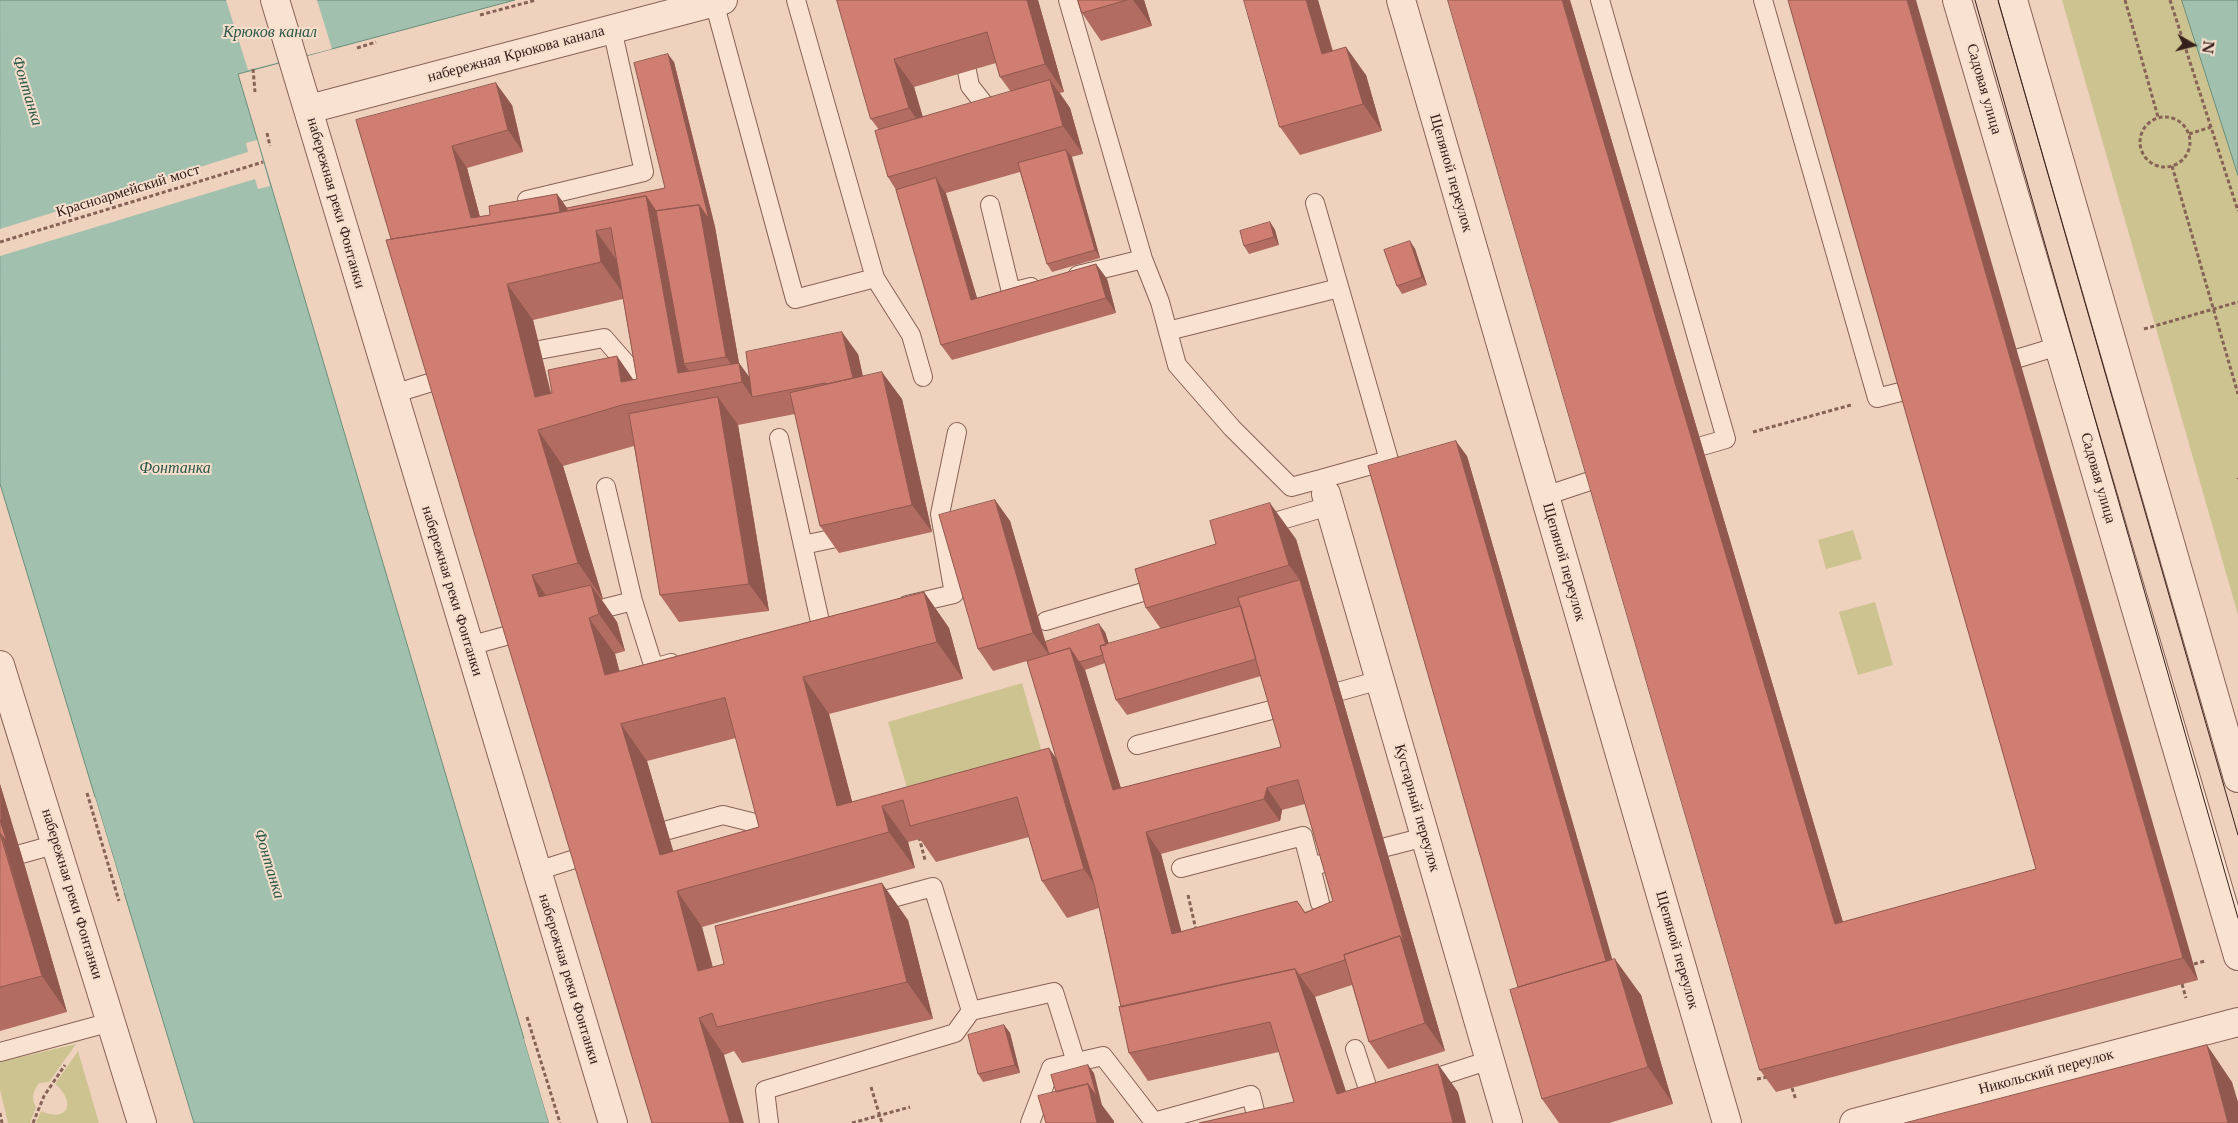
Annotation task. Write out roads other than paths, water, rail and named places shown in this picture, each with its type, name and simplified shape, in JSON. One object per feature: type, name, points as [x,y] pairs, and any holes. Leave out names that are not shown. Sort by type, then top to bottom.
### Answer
[{"type":"street","name":"набережная реки Фонтанки","points":[[275,0],[309,109],[392,394],[613,1123]]},
{"type":"street","name":"Щепяной переулок","points":[[1401,0],[1727,1123]]},
{"type":"street","name":"Садовая улица","points":[[1957,0],[2238,956]]},
{"type":"street","points":[[2013,0],[2238,778]]},
{"type":"street","name":"набережная Крюкова канала","points":[[309,109],[719,1]]},
{"type":"street","name":"Кустарный переулок","points":[[1325,493],[1508,1123]]},
{"type":"street","name":"набережная реки Фонтанки","points":[[0,665],[142,1123]]},
{"type":"street","name":"Никольский переулок","points":[[1854,1123],[2238,1022]]},
{"type":"lane","points":[[796,0],[876,278],[911,335],[922,377]]},
{"type":"lane","points":[[1068,0],[1143,259],[1168,331],[1177,365],[1232,428],[1291,487],[1325,493]]},
{"type":"lane","points":[[1600,0],[1726,439],[1702,446]]},
{"type":"lane","points":[[1763,0],[1878,398],[1908,390]]},
{"type":"lane","points":[[719,1],[795,300],[876,278]]},
{"type":"lane","points":[[523,202],[644,172],[612,29]]},
{"type":"lane","points":[[967,71],[970,86],[995,118],[998,128]]},
{"type":"lane","points":[[1245,531],[1389,460],[1315,203]]},
{"type":"lane","points":[[990,205],[1011,292],[1143,259]]},
{"type":"lane","points":[[1168,331],[1339,288]]},
{"type":"lane","points":[[539,350],[604,338],[661,403]]},
{"type":"lane","points":[[2019,358],[2059,346]]},
{"type":"lane","points":[[392,394],[442,379]]},
{"type":"lane","points":[[888,610],[954,594],[934,516],[957,432]]},
{"type":"lane","points":[[779,438],[821,626]]},
{"type":"lane","points":[[1545,496],[1596,479]]},
{"type":"lane","points":[[606,487],[632,601],[654,668],[691,658]]},
{"type":"lane","points":[[803,545],[836,538]]},
{"type":"lane","points":[[1046,622],[1180,581]]},
{"type":"lane","points":[[569,617],[632,601]]},
{"type":"lane","points":[[802,630],[840,621]]},
{"type":"lane","points":[[469,646],[509,635],[517,630]]},
{"type":"lane","points":[[1341,691],[1380,680]]},
{"type":"lane","points":[[1138,745],[1279,708]]},
{"type":"lane","points":[[668,830],[723,815],[776,828]]},
{"type":"lane","points":[[1181,868],[1303,836],[1320,903]]},
{"type":"lane","points":[[1386,847],[1425,837]]},
{"type":"lane","points":[[22,854],[57,844]]},
{"type":"lane","points":[[537,871],[585,854]]},
{"type":"lane","points":[[1311,867],[1331,862]]},
{"type":"lane","points":[[856,908],[933,887],[971,1011]]},
{"type":"lane","points":[[769,1123],[764,1090],[955,1034],[971,1011],[1054,992],[1076,1062]]},
{"type":"lane","points":[[0,1052],[111,1022]]},
{"type":"lane","points":[[1355,1049],[1371,1098],[1490,1060]]},
{"type":"lane","points":[[1030,1123],[1050,1068],[1103,1056],[1154,1122],[1251,1095],[1258,1123]]},
{"type":"water","name":"Фонтанка","points":[[0,0],[515,0],[238,74],[549,1123],[194,1123],[0,484]]},
{"type":"water","points":[[2182,0],[2238,0],[2238,175]]},
{"type":"tram line","points":[[1975,0],[2238,918]]},
{"type":"tram line","points":[[1998,0],[2238,835]]},
{"type":"water label","name":"Крюков канал","points":[[270,32]]}]
